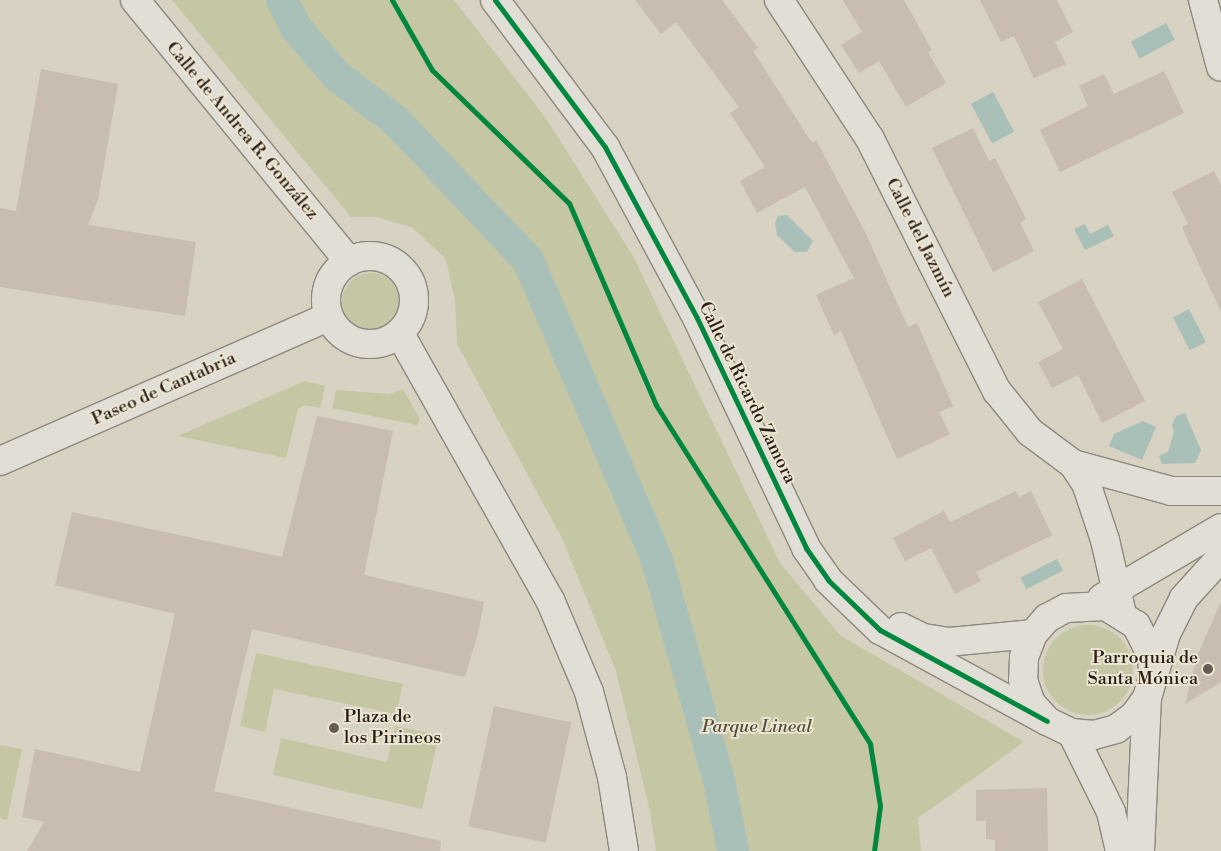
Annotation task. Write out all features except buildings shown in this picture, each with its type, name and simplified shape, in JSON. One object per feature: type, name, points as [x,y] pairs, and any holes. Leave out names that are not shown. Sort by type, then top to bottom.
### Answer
[{"type":"street","name":"Calle de Andrea R. González","points":[[135,0],[349,261]]},
{"type":"street","name":"Calle de Ricardo Zamora","points":[[495,0],[605,148],[697,318],[806,548],[828,580],[853,601],[880,630],[1047,720]]},
{"type":"street","name":"Calle del Jazmín","points":[[779,0],[870,139],[997,391],[1030,432],[1073,464],[1171,491],[1221,491]]},
{"type":"street","points":[[1203,0],[1221,67]]},
{"type":"street","points":[[367,256],[385,259],[401,268],[411,283],[415,301],[411,319],[400,334],[381,344],[360,344],[340,334],[328,317],[328,285],[349,261],[367,256]]},
{"type":"street","name":"Paseo de Cantabria","points":[[0,461],[328,317]]},
{"type":"street","points":[[400,334],[550,600],[589,692],[612,777],[624,851]]},
{"type":"street","name":"Calle del Jazmín","points":[[1073,464],[1088,491],[1119,603]]},
{"type":"street","points":[[1221,528],[1119,603],[1088,604],[1066,608],[1047,618],[1033,634],[1024,657],[1023,680],[1031,703],[1047,720],[1072,733],[1094,735],[1116,729],[1134,716],[1150,685],[1166,634],[1184,598],[1221,557]]},
{"type":"street","name":"Calle de Ricardo Zamora","points":[[853,601],[924,638],[979,642],[1033,634]]},
{"type":"street","points":[[1119,603],[1146,639],[1150,685],[1140,851]]},
{"type":"street","points":[[1072,733],[1111,812],[1120,851]]},
{"type":"green space","name":"Parque Lineal","points":[[172,0],[454,0],[545,117],[633,256],[780,563],[841,636],[1024,742],[918,818],[921,851],[656,851],[650,811],[616,671],[562,538],[457,344],[455,301],[446,259],[413,228],[377,217],[351,217]]},
{"type":"green space","points":[[371,273],[382,275],[395,286],[400,302],[398,313],[387,326],[371,331],[360,329],[347,318],[342,302],[344,291],[355,278]]},
{"type":"green space","points":[[305,381],[325,386],[320,408],[304,405],[298,409],[286,458],[178,436]]},
{"type":"green space","points":[[403,389],[420,419],[417,425],[332,408],[336,390],[389,394]]},
{"type":"green space","points":[[1088,625],[1105,628],[1120,638],[1130,653],[1133,670],[1130,687],[1120,702],[1105,712],[1088,715],[1071,712],[1056,702],[1046,687],[1043,670],[1046,653],[1056,638],[1071,628]]},
{"type":"green space","points":[[256,653],[403,684],[396,714],[274,689],[265,732],[240,726]]},
{"type":"green space","points":[[395,726],[439,735],[422,809],[273,775],[281,738],[387,762]]},
{"type":"green space","points":[[0,745],[22,749],[7,820],[0,818]]},
{"type":"water","points":[[1166,23],[1175,40],[1140,59],[1131,42]]},
{"type":"water","points":[[993,92],[1014,132],[992,143],[971,104]]},
{"type":"water","points":[[787,215],[813,241],[807,252],[795,252],[777,235],[775,223],[778,216]]},
{"type":"water","points":[[1085,224],[1090,234],[1108,225],[1114,236],[1085,250],[1074,229]]},
{"type":"water","points":[[1189,309],[1206,342],[1190,350],[1173,317]]},
{"type":"water","points":[[1185,413],[1201,450],[1195,463],[1162,464],[1159,456],[1168,452],[1174,432],[1172,425],[1176,416]]},
{"type":"water","points":[[1143,421],[1156,427],[1142,460],[1109,446],[1114,434]]},
{"type":"water","points":[[1057,559],[1063,571],[1026,589],[1020,578]]},
{"type":"waterway","points":[[282,0],[296,28],[337,76],[395,120],[528,260],[657,560],[719,780],[733,851]]},
{"type":"cycle path","points":[[392,0],[432,70],[569,203],[656,405],[870,744],[880,806],[874,851]]},
{"type":"cycle path","points":[[495,0],[605,147],[697,318],[806,548],[828,580],[880,630],[1047,721]]},
{"type":"place","name":"Parroquia de Santa Mónica","points":[[1208,669]]},
{"type":"place","name":"Plaza de los Pirineos","points":[[334,728]]}]
